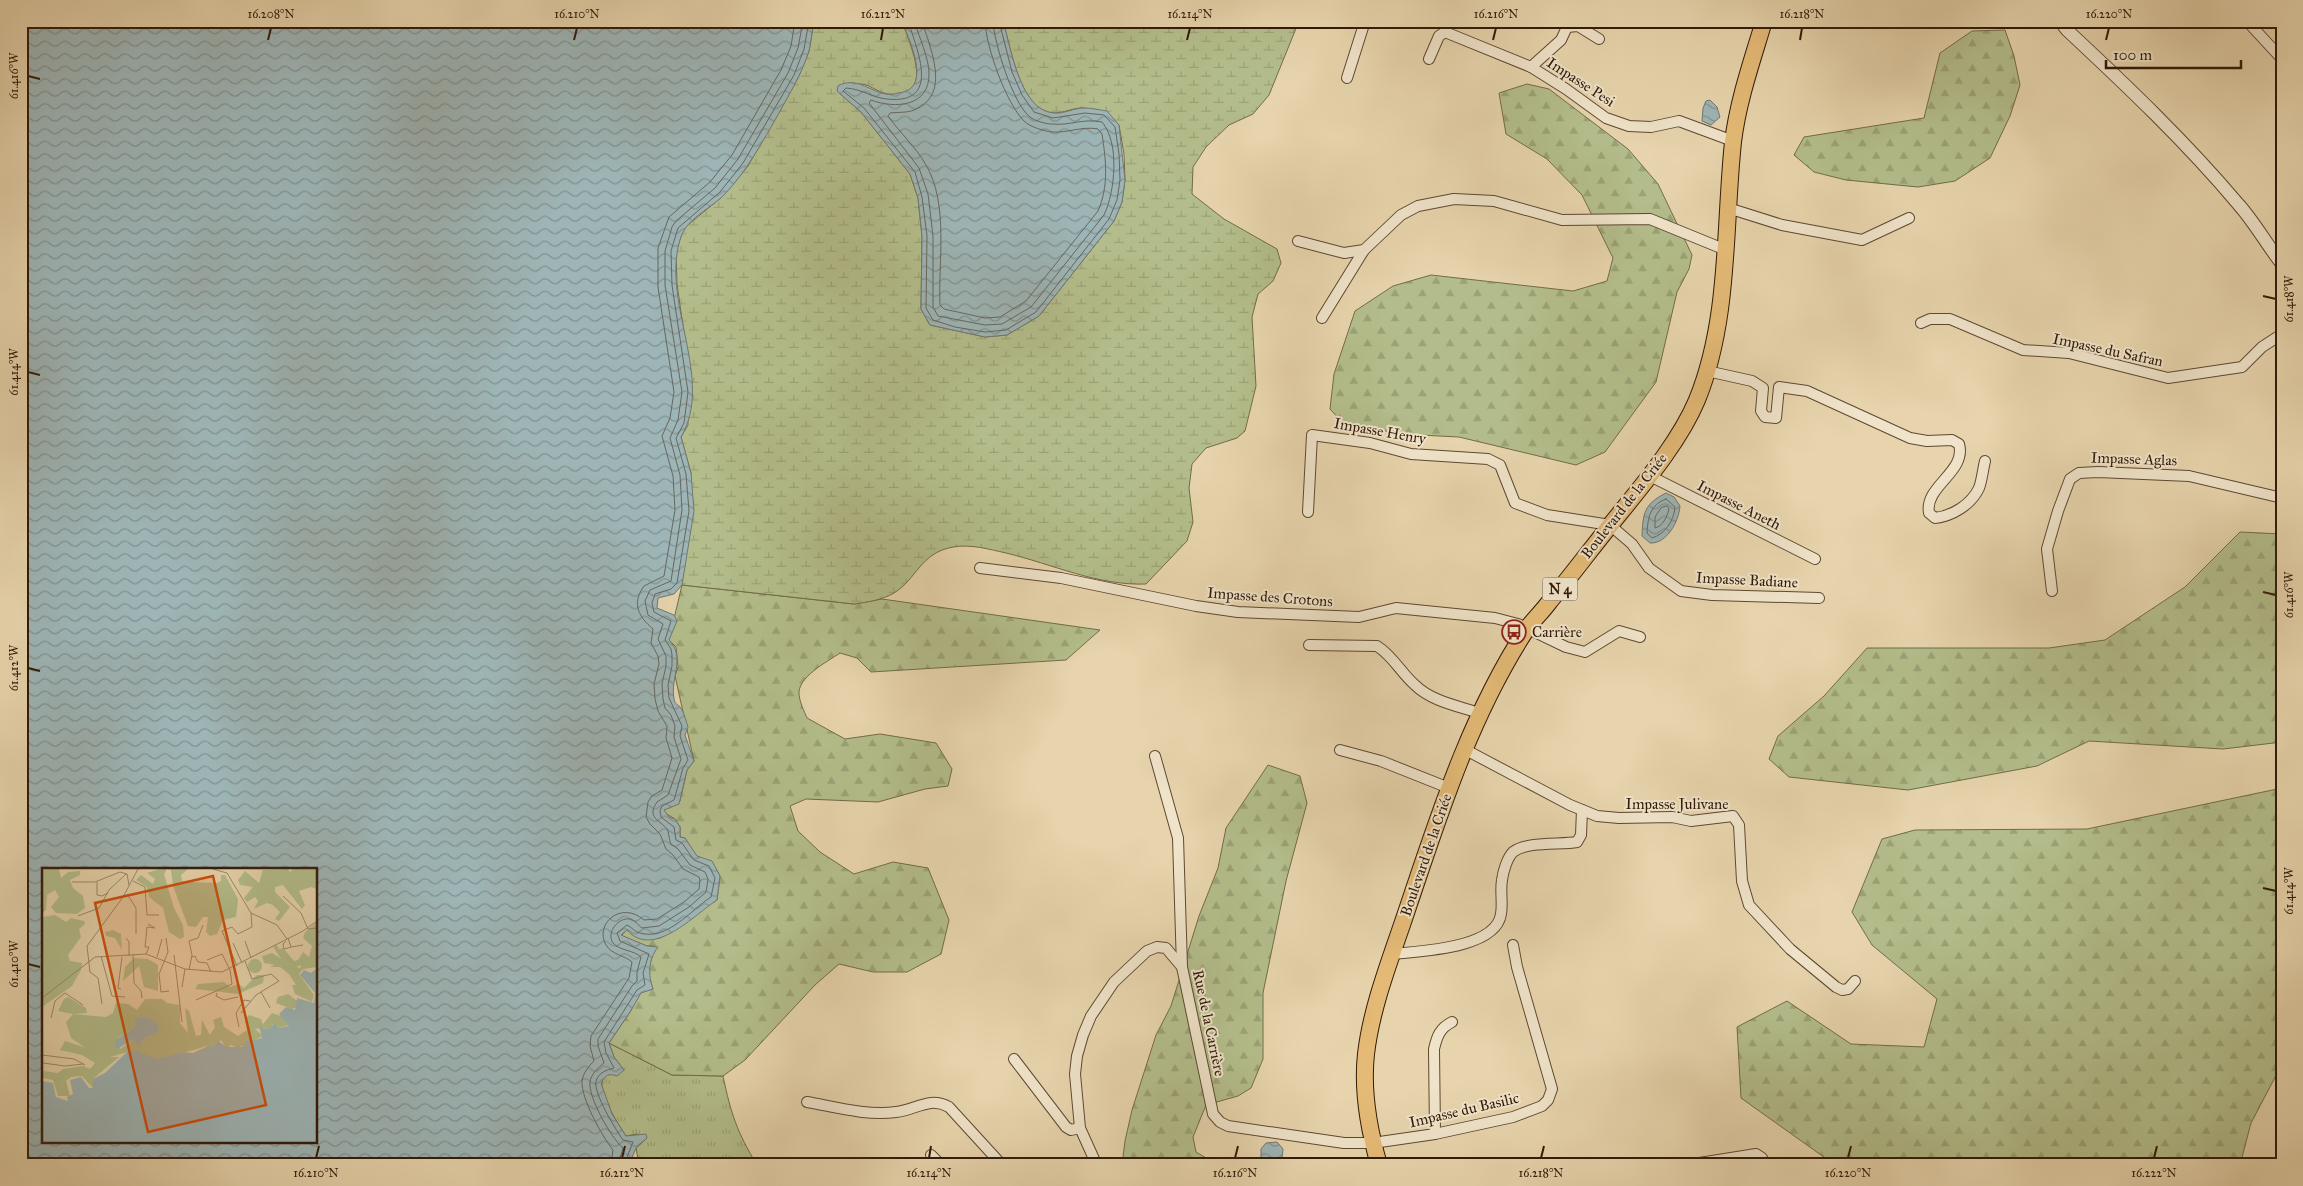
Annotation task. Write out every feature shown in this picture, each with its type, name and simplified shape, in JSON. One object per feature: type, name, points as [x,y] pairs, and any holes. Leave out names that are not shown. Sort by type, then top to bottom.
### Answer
[{"type":"main road","name":"Boulevard de la Criée","points":[[1379,1165],[1373,1143],[1366,1088],[1366,1057],[1372,1022],[1392,954],[1464,749],[1479,713],[1528,628],[1650,476],[1696,404],[1714,343],[1726,250],[1733,141],[1737,113],[1764,21]]},
{"type":"street","points":[[1347,78],[1365,21]]},
{"type":"street","points":[[2060,21],[2196,155],[2241,207],[2282,264]]},
{"type":"street","points":[[2247,21],[2282,59]]},
{"type":"street","points":[[1531,67],[1561,40],[1567,26],[1578,26],[1598,39]]},
{"type":"street","name":"Impasse Pesi","points":[[1429,59],[1439,36],[1445,32],[1531,67],[1606,118],[1629,126],[1651,127],[1679,121],[1733,141]]},
{"type":"street","points":[[1322,318],[1364,250],[1401,215],[1418,206],[1438,200],[1494,201],[1562,220],[1650,219],[1726,250]]},
{"type":"street","points":[[1728,208],[1782,225],[1862,240],[1909,218]]},
{"type":"street","points":[[1298,241],[1344,253],[1364,250]]},
{"type":"street","name":"Impasse du Safran","points":[[1922,323],[1930,319],[1950,318],[2024,350],[2068,353],[2168,378],[2242,367],[2262,347],[2282,334]]},
{"type":"street","points":[[1707,371],[1752,381],[1763,388],[1761,411],[1765,418],[1776,418],[1779,387],[1807,392],[1910,438],[1926,441],[1952,440],[1960,444],[1962,452],[1956,465],[1934,491],[1927,505],[1929,513],[1935,518],[1947,517],[1962,508],[1978,488],[1985,460]]},
{"type":"street","name":"Impasse Henry","points":[[1308,512],[1312,435],[1370,443],[1411,454],[1488,459],[1500,466],[1514,503],[1547,515],[1610,525]]},
{"type":"street","name":"Impasse Aglas","points":[[2052,591],[2047,548],[2070,479],[2079,473],[2098,472],[2189,476],[2282,498]]},
{"type":"street","name":"Impasse Aneth","points":[[1650,476],[1815,559]]},
{"type":"street","name":"Impasse Badiane","points":[[1610,525],[1632,544],[1649,568],[1664,581],[1681,591],[1722,595],[1819,598]]},
{"type":"street","name":"Impasse des Crotons","points":[[980,568],[1061,578],[1196,606],[1238,612],[1359,617],[1396,608],[1494,618],[1528,628],[1566,647],[1585,652],[1619,631],[1640,637]]},
{"type":"street","points":[[1309,645],[1377,646],[1385,651],[1415,686],[1429,696],[1479,713]]},
{"type":"street","name":"Impasse Julivane","points":[[1464,749],[1597,816],[1703,820],[1733,816],[1738,825],[1742,882],[1749,904],[1790,949],[1836,987],[1842,990],[1848,989],[1854,981]]},
{"type":"street","points":[[1340,750],[1381,761],[1449,788]]},
{"type":"street","points":[[1154,756],[1178,838],[1182,966]]},
{"type":"street","points":[[1392,954],[1458,946],[1487,935],[1496,926],[1501,915],[1503,871],[1513,852],[1526,846],[1577,842],[1581,835],[1582,810]]},
{"type":"street","name":"Impasse du Basilic","points":[[1373,1143],[1435,1134],[1513,1117],[1542,1106],[1548,1100],[1552,1089],[1517,967],[1514,945]]},
{"type":"street","name":"Rue de la Carrière","points":[[1080,1128],[1075,1074],[1077,1056],[1091,1016],[1108,990],[1147,952],[1157,947],[1166,948],[1182,966],[1213,1114],[1220,1122],[1228,1126],[1344,1143],[1373,1143]]},
{"type":"street","points":[[1435,1134],[1434,1049],[1437,1036],[1443,1027],[1452,1022]]},
{"type":"street","points":[[1014,1059],[1066,1127],[1071,1130],[1080,1128],[1094,1159]]},
{"type":"street","points":[[806,1102],[883,1113],[899,1112],[931,1101],[940,1102],[949,1107],[1002,1165]]},
{"type":"street","points":[[1687,1165],[1756,1154],[1762,1158],[1764,1165]]},
{"type":"street","points":[[931,1155],[941,1165]]},
{"type":"green space","points":[[814,21],[902,21],[914,56],[916,69],[916,80],[912,88],[903,93],[888,94],[859,84],[837,91],[861,112],[910,174],[918,198],[922,236],[921,309],[930,325],[985,337],[1007,335],[1039,316],[1114,221],[1122,202],[1125,180],[1124,154],[1119,125],[1089,109],[1077,108],[1054,113],[1042,110],[1033,102],[1025,91],[1019,77],[1003,21],[1299,21],[1269,95],[1253,114],[1229,125],[1206,147],[1193,167],[1192,194],[1224,219],[1277,249],[1281,263],[1273,281],[1258,294],[1252,317],[1256,386],[1245,431],[1237,438],[1206,448],[1192,464],[1189,488],[1193,522],[1187,541],[1146,584],[1110,582],[1006,553],[966,546],[942,550],[933,555],[894,593],[875,600],[854,604],[682,585],[691,473],[681,437],[688,425],[684,333],[677,284],[676,252],[683,229],[723,196],[748,166],[798,78],[809,51]]},
{"type":"green space","points":[[2005,30],[2014,56],[2020,85],[2010,116],[1990,158],[1955,181],[1918,187],[1846,180],[1814,172],[1794,155],[1804,137],[1924,118],[1940,53],[1972,31]]},
{"type":"green space","points":[[1527,84],[1549,89],[1628,149],[1658,184],[1692,255],[1689,269],[1677,292],[1656,382],[1605,452],[1576,465],[1459,437],[1399,434],[1341,421],[1330,409],[1334,374],[1355,311],[1393,286],[1431,275],[1573,291],[1607,281],[1613,258],[1582,195],[1547,159],[1506,134],[1499,93]]},
{"type":"green space","points":[[2240,532],[2282,534],[2282,742],[2223,749],[2089,741],[2037,766],[1908,790],[1789,777],[1769,759],[1778,736],[1824,696],[1867,648],[2049,648],[2105,640],[2185,587]]},
{"type":"green space","points":[[682,585],[854,604],[882,599],[1100,630],[1066,660],[871,672],[857,658],[840,653],[808,676],[800,688],[799,695],[807,718],[845,739],[880,734],[936,743],[952,769],[948,786],[925,789],[878,802],[806,799],[790,806],[798,831],[820,852],[854,874],[893,862],[928,868],[949,920],[941,954],[907,972],[873,972],[839,964],[815,985],[745,1060],[723,1076],[672,1075],[609,1043],[641,992],[653,989],[648,974],[654,946],[647,946],[621,936],[627,930],[653,938],[660,938],[717,900],[720,876],[712,862],[696,856],[685,838],[680,837],[680,827],[675,819],[665,813],[664,810],[680,801],[687,770],[694,761],[675,676],[678,667],[676,647],[669,640]]},
{"type":"green space","points":[[1268,765],[1300,776],[1307,803],[1286,881],[1263,993],[1263,1059],[1251,1088],[1238,1096],[1206,1105],[1193,1137],[1196,1152],[1213,1162],[1213,1165],[1122,1165],[1132,1110],[1156,1035],[1171,1006],[1199,916],[1218,868],[1226,828]]},
{"type":"green space","points":[[2282,788],[2282,1064],[2251,1123],[2240,1165],[1835,1165],[1741,1098],[1737,1027],[1787,1001],[1851,1044],[1924,1047],[1937,999],[1872,945],[1852,912],[1882,839],[1915,830],[2087,829]]},
{"type":"green space","points":[[609,1043],[672,1075],[723,1076],[729,1101],[744,1143],[757,1165],[639,1165],[636,1148],[647,1138],[637,1134],[626,1136],[608,1106],[602,1088],[602,1081],[605,1076],[624,1070],[614,1057]]},
{"type":"water","points":[[21,21],[814,21],[806,59],[796,83],[779,113],[754,156],[732,186],[687,226],[680,240],[676,264],[677,289],[691,366],[693,391],[690,414],[681,437],[691,473],[694,511],[682,585],[674,594],[658,598],[657,608],[674,615],[677,621],[669,640],[674,647],[677,661],[673,691],[674,699],[681,708],[686,720],[688,727],[685,735],[694,761],[687,770],[679,804],[664,810],[669,817],[675,819],[680,827],[680,837],[685,838],[697,856],[712,861],[720,876],[717,900],[674,932],[649,940],[637,938],[627,930],[621,935],[647,946],[658,947],[652,957],[650,968],[653,989],[641,993],[609,1043],[614,1057],[624,1070],[617,1076],[608,1075],[601,1083],[612,1114],[626,1136],[646,1134],[647,1138],[636,1148],[629,1165],[21,1165]]},
{"type":"water","points":[[902,21],[1003,21],[1019,76],[1033,102],[1042,110],[1054,113],[1084,108],[1107,111],[1119,125],[1125,180],[1122,202],[1114,221],[1039,316],[1007,335],[985,337],[930,325],[921,309],[922,236],[918,198],[910,174],[861,112],[837,91],[838,86],[845,83],[857,83],[888,94],[909,90],[915,83],[917,74],[916,64]]},
{"type":"water","points":[[1710,100],[1717,107],[1720,117],[1711,125],[1702,121],[1703,108],[1706,101]]},
{"type":"water","points":[[1666,493],[1674,497],[1680,506],[1675,525],[1662,540],[1650,543],[1642,536],[1644,515],[1653,501]]},
{"type":"water","points":[[1277,1142],[1283,1149],[1282,1158],[1267,1165],[1261,1157],[1261,1149],[1266,1143]]},
{"type":"place","name":"Carrière","points":[[1514,632]]}]
